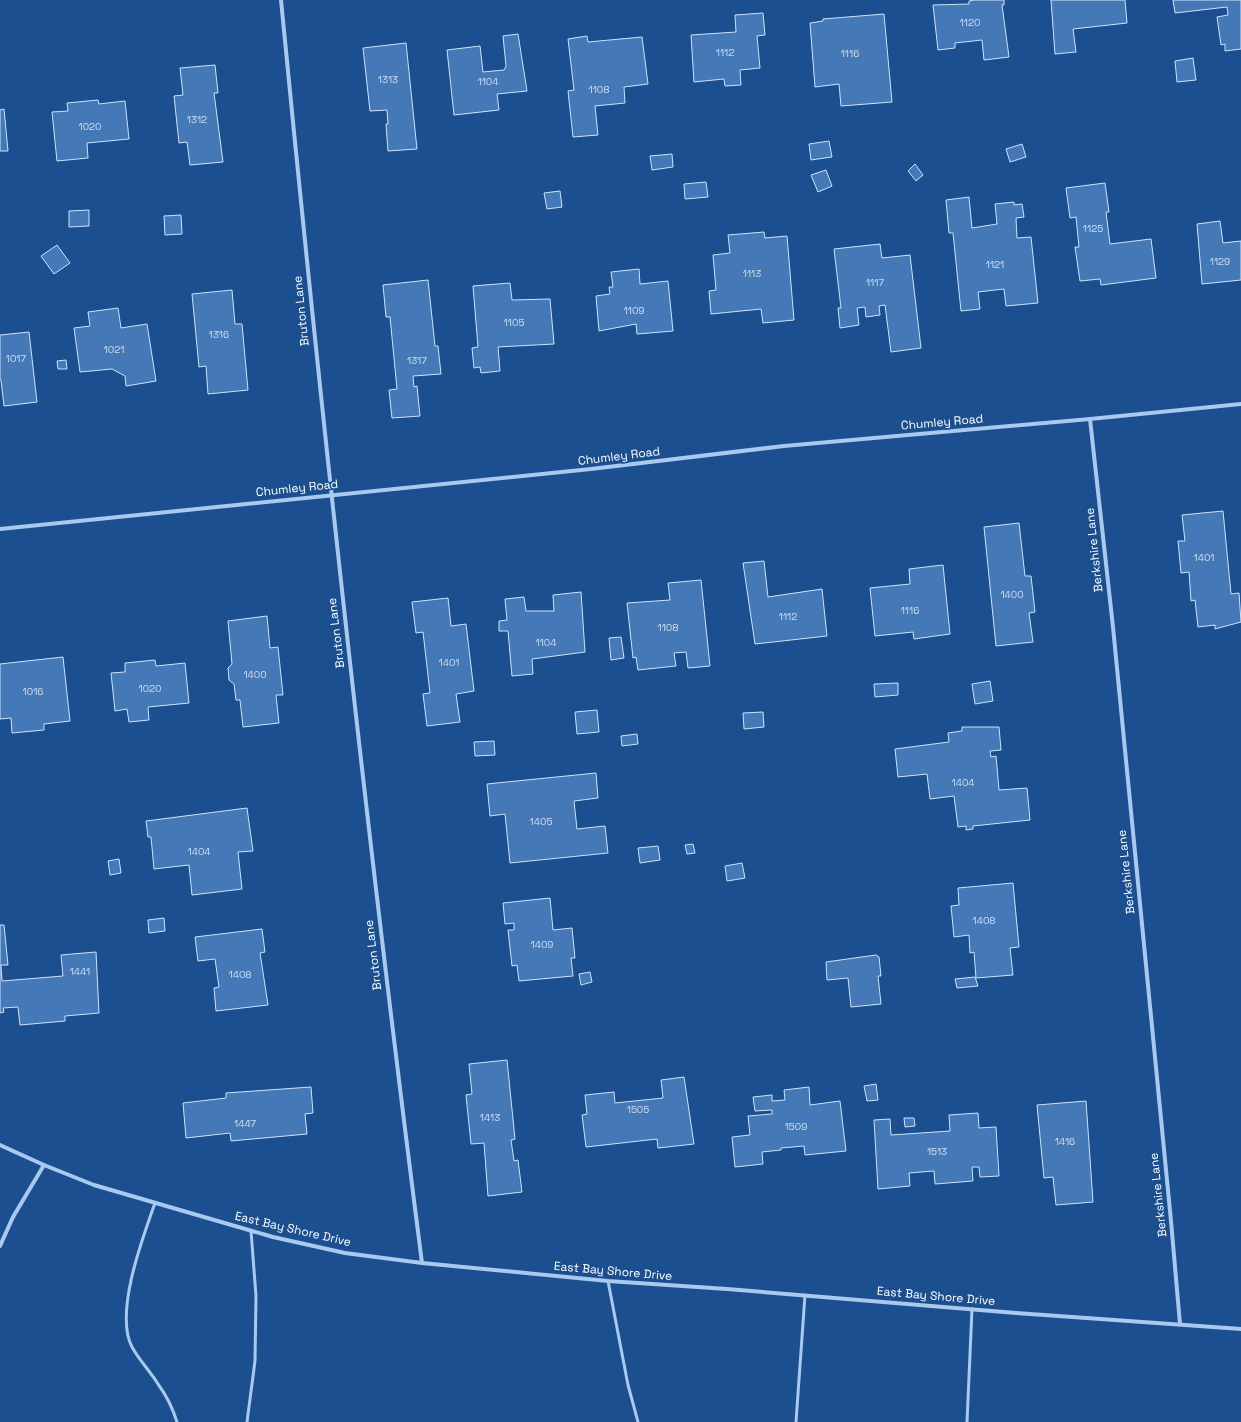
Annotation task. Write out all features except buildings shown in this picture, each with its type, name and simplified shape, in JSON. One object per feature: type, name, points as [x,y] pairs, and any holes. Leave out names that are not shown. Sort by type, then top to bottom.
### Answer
[{"type":"street","name":"Bruton Lane","points":[[281,0],[330,495],[393,1039],[422,1263]]},
{"type":"street","name":"Chumley Road","points":[[0,529],[591,469],[784,446],[1241,404]]},
{"type":"street","name":"Berkshire Lane","points":[[1090,419],[1113,627],[1180,1324]]},
{"type":"street","name":"East Bay Shore Drive","points":[[0,1145],[94,1185],[273,1237],[345,1253],[422,1263],[608,1282],[805,1295],[1241,1329]]},
{"type":"street","points":[[0,1246],[13,1217],[44,1165]]},
{"type":"lane","points":[[155,1203],[138,1250],[128,1300],[126,1324],[131,1345],[142,1363],[158,1384],[177,1422]]},
{"type":"lane","points":[[247,1422],[255,1361],[256,1296],[251,1231]]},
{"type":"lane","points":[[608,1282],[628,1385],[638,1422]]},
{"type":"lane","points":[[796,1422],[805,1295]]},
{"type":"lane","points":[[967,1422],[972,1309]]}]
